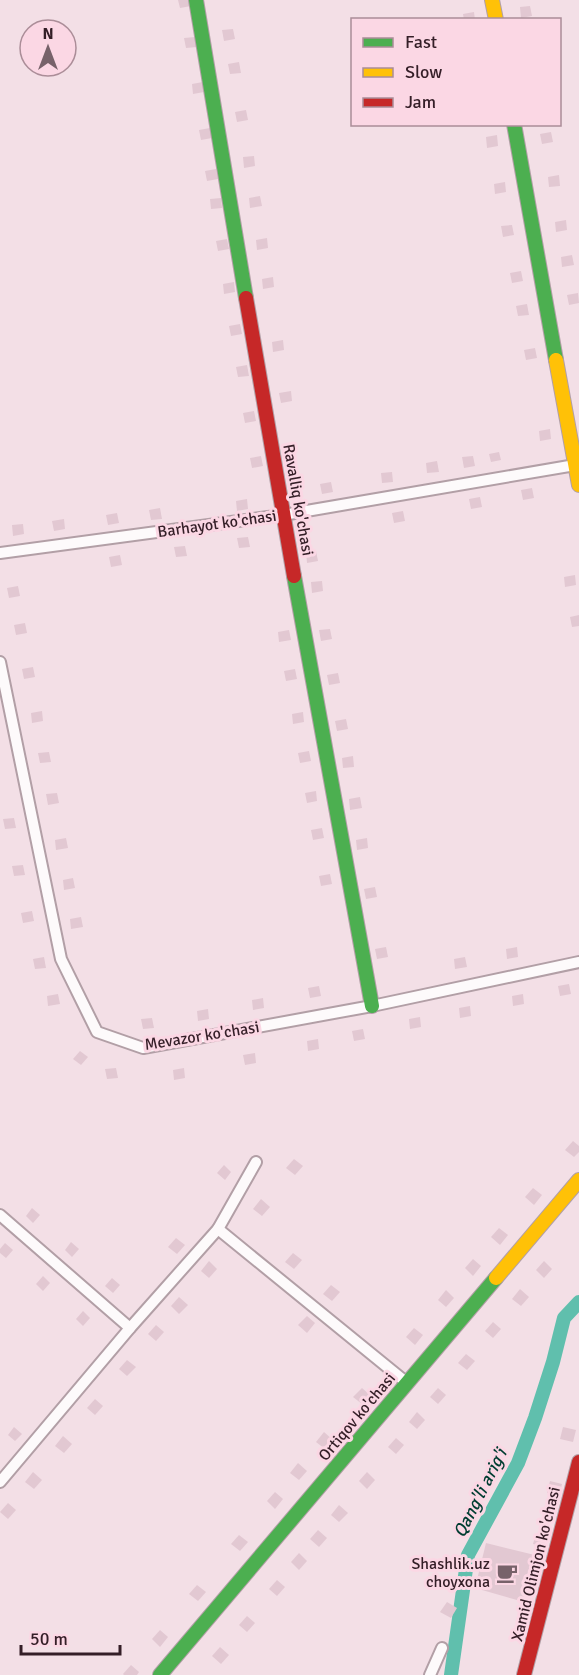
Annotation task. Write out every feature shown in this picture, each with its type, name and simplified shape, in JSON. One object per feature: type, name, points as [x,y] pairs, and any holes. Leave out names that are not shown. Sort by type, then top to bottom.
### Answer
[{"type":"street","name":"Ravalliq ko'chasi","points":[[196,0],[283,515],[372,1006]]},
{"type":"street","points":[[492,0],[496,18]]},
{"type":"street","points":[[514,126],[575,447],[575,465],[579,485]]},
{"type":"street","name":"Barhayot ko'chasi","points":[[0,553],[283,515],[575,465]]},
{"type":"street","name":"Mevazor ko'chasi","points":[[0,662],[61,959],[97,1032],[143,1048],[372,1006],[579,962]]},
{"type":"street","points":[[0,1482],[130,1328],[218,1229],[256,1162]]},
{"type":"street","name":"Ortiqov ko'chasi","points":[[160,1675],[579,1180]]},
{"type":"street","points":[[0,1215],[130,1328]]},
{"type":"street","points":[[218,1229],[407,1383]]},
{"type":"street","name":"Xamid Olimjon ko'chasi","points":[[524,1675],[579,1462]]},
{"type":"street","points":[[430,1675],[442,1648]]},
{"type":"building","points":[[178,0],[190,0],[191,6],[180,8]]},
{"type":"building","points":[[530,6],[532,16],[521,18],[520,7]]},
{"type":"building","points":[[474,12],[475,18],[464,18],[463,14]]},
{"type":"building","points":[[233,29],[235,39],[224,41],[222,30]]},
{"type":"building","points":[[195,37],[197,47],[186,48],[184,38]]},
{"type":"building","points":[[239,62],[241,73],[230,74],[228,64]]},
{"type":"building","points":[[203,82],[204,92],[193,94],[192,84]]},
{"type":"building","points":[[246,110],[248,120],[237,122],[235,112]]},
{"type":"building","points":[[210,128],[212,138],[201,140],[199,130]]},
{"type":"building","points":[[551,132],[553,142],[542,144],[540,134]]},
{"type":"building","points":[[497,135],[498,146],[487,148],[486,137]]},
{"type":"building","points":[[254,156],[255,166],[244,168],[243,157]]},
{"type":"building","points":[[216,169],[218,179],[207,181],[205,171]]},
{"type":"building","points":[[559,175],[560,186],[549,187],[548,177]]},
{"type":"building","points":[[505,182],[506,192],[495,194],[494,184]]},
{"type":"building","points":[[260,196],[262,206],[250,208],[249,198]]},
{"type":"building","points":[[221,198],[222,208],[211,209],[210,199]]},
{"type":"building","points":[[566,220],[567,230],[556,232],[555,222]]},
{"type":"building","points":[[512,225],[514,235],[503,237],[501,226]]},
{"type":"building","points":[[267,238],[268,248],[257,250],[256,240]]},
{"type":"building","points":[[227,239],[229,249],[218,251],[216,241]]},
{"type":"building","points":[[572,255],[574,265],[562,267],[561,257]]},
{"type":"building","points":[[521,271],[523,281],[512,283],[510,273]]},
{"type":"building","points":[[273,277],[274,287],[263,289],[262,279]]},
{"type":"building","points":[[234,282],[235,292],[224,294],[223,284]]},
{"type":"building","points":[[578,293],[579,303],[569,305],[567,295]]},
{"type":"building","points":[[527,304],[529,315],[518,316],[516,306]]},
{"type":"building","points":[[240,324],[242,334],[231,336],[229,326]]},
{"type":"building","points":[[283,340],[284,350],[273,352],[272,342]]},
{"type":"building","points":[[535,348],[537,358],[526,360],[524,350]]},
{"type":"building","points":[[247,365],[249,376],[238,377],[236,367]]},
{"type":"building","points":[[291,391],[292,401],[281,403],[279,393]]},
{"type":"building","points":[[254,411],[256,421],[245,423],[243,413]]},
{"type":"building","points":[[550,429],[551,439],[540,441],[539,431]]},
{"type":"building","points":[[499,452],[501,460],[491,462],[489,454]]},
{"type":"building","points":[[261,456],[263,466],[252,468],[250,458]]},
{"type":"building","points":[[473,456],[475,466],[464,468],[462,457]]},
{"type":"building","points":[[437,461],[439,472],[427,473],[426,463]]},
{"type":"building","points":[[392,472],[393,482],[382,483],[381,473]]},
{"type":"building","points":[[331,482],[333,492],[322,494],[320,484]]},
{"type":"building","points":[[532,488],[534,498],[523,500],[521,490]]},
{"type":"building","points":[[480,497],[482,507],[471,509],[469,499]]},
{"type":"building","points":[[247,499],[248,509],[237,511],[236,501]]},
{"type":"building","points":[[160,508],[162,519],[151,520],[149,510]]},
{"type":"building","points":[[403,511],[405,521],[394,523],[392,513]]},
{"type":"building","points":[[117,513],[119,523],[108,525],[106,515]]},
{"type":"building","points":[[64,519],[65,529],[54,531],[52,521]]},
{"type":"building","points":[[23,524],[24,534],[13,536],[12,525]]},
{"type":"building","points":[[248,537],[250,547],[239,548],[237,538]]},
{"type":"building","points":[[185,546],[187,556],[176,557],[174,547]]},
{"type":"building","points":[[316,551],[318,561],[307,563],[306,552]]},
{"type":"building","points":[[120,555],[122,565],[111,567],[109,557]]},
{"type":"building","points":[[575,575],[576,585],[565,587],[564,577]]},
{"type":"building","points":[[322,581],[323,591],[312,593],[311,582]]},
{"type":"building","points":[[18,586],[20,596],[9,598],[7,588]]},
{"type":"building","points":[[579,615],[579,626],[572,627],[570,617]]},
{"type":"building","points":[[25,623],[27,633],[16,635],[14,625]]},
{"type":"building","points":[[330,629],[332,639],[321,641],[319,630]]},
{"type":"building","points":[[289,630],[291,640],[279,642],[278,632]]},
{"type":"building","points":[[33,667],[35,677],[24,679],[22,669]]},
{"type":"building","points":[[295,669],[297,679],[286,681],[284,671]]},
{"type":"building","points":[[338,673],[340,683],[329,685],[327,675]]},
{"type":"building","points":[[42,711],[43,721],[32,723],[31,713]]},
{"type":"building","points":[[303,712],[304,722],[293,724],[292,714]]},
{"type":"building","points":[[346,719],[348,729],[337,731],[335,721]]},
{"type":"building","points":[[309,751],[311,761],[300,763],[298,753]]},
{"type":"building","points":[[49,752],[51,762],[40,763],[38,753]]},
{"type":"building","points":[[353,756],[354,767],[343,768],[342,758]]},
{"type":"building","points":[[316,791],[317,801],[307,803],[305,793]]},
{"type":"building","points":[[57,793],[59,803],[48,805],[46,794]]},
{"type":"building","points":[[360,797],[362,808],[350,810],[349,799]]},
{"type":"building","points":[[14,818],[16,828],[5,829],[3,819]]},
{"type":"building","points":[[322,828],[324,838],[313,840],[311,830]]},
{"type":"building","points":[[66,838],[68,848],[56,850],[55,840]]},
{"type":"building","points":[[367,838],[368,848],[357,850],[356,840]]},
{"type":"building","points":[[23,865],[25,875],[14,876],[12,866]]},
{"type":"building","points":[[330,874],[332,884],[321,886],[319,876]]},
{"type":"building","points":[[73,878],[75,888],[64,890],[63,880]]},
{"type":"building","points":[[375,887],[377,897],[366,899],[364,889]]},
{"type":"building","points":[[32,911],[34,921],[23,923],[21,913]]},
{"type":"building","points":[[81,917],[83,927],[71,929],[70,919]]},
{"type":"building","points":[[386,947],[388,957],[377,959],[375,949]]},
{"type":"building","points":[[517,947],[518,957],[507,959],[506,949]]},
{"type":"building","points":[[44,957],[46,968],[35,969],[33,959]]},
{"type":"building","points":[[465,957],[467,967],[455,969],[454,959]]},
{"type":"building","points":[[569,984],[571,994],[560,996],[558,986]]},
{"type":"building","points":[[319,986],[321,996],[310,998],[308,988]]},
{"type":"building","points":[[58,994],[60,1004],[48,1006],[47,996]]},
{"type":"building","points":[[523,994],[524,1004],[513,1006],[512,996]]},
{"type":"building","points":[[263,998],[264,1008],[253,1010],[252,1000]]},
{"type":"building","points":[[470,1006],[471,1016],[460,1018],[459,1008]]},
{"type":"building","points":[[208,1009],[209,1019],[198,1021],[197,1011]]},
{"type":"building","points":[[420,1017],[421,1027],[410,1029],[409,1019]]},
{"type":"building","points":[[152,1018],[154,1028],[143,1029],[141,1019]]},
{"type":"building","points":[[363,1029],[365,1039],[354,1041],[352,1031]]},
{"type":"building","points":[[318,1039],[319,1049],[308,1051],[307,1041]]},
{"type":"building","points":[[80,1051],[88,1057],[81,1065],[73,1059]]},
{"type":"building","points":[[255,1053],[256,1063],[245,1065],[243,1055]]},
{"type":"building","points":[[116,1068],[118,1078],[107,1079],[105,1069]]},
{"type":"building","points":[[184,1068],[185,1078],[174,1080],[173,1070]]},
{"type":"building","points":[[573,1141],[579,1146],[579,1152],[574,1157],[565,1150]]},
{"type":"building","points":[[294,1159],[303,1166],[295,1175],[286,1168]]},
{"type":"building","points":[[224,1165],[231,1172],[225,1180],[217,1173]]},
{"type":"building","points":[[533,1188],[542,1195],[534,1205],[525,1197]]},
{"type":"building","points":[[261,1199],[270,1207],[262,1216],[253,1209]]},
{"type":"building","points":[[32,1208],[40,1215],[33,1223],[26,1216]]},
{"type":"building","points":[[499,1228],[508,1235],[500,1245],[491,1237]]},
{"type":"building","points":[[176,1238],[185,1245],[177,1254],[168,1247]]},
{"type":"building","points":[[71,1242],[79,1249],[72,1257],[65,1250]]},
{"type":"building","points":[[5,1243],[13,1250],[6,1258],[0,1253]]},
{"type":"building","points":[[293,1253],[302,1260],[294,1269],[285,1262]]},
{"type":"building","points":[[473,1259],[481,1266],[473,1276],[465,1268]]},
{"type":"building","points":[[209,1261],[217,1269],[209,1278],[201,1271]]},
{"type":"building","points":[[544,1261],[552,1269],[544,1278],[536,1270]]},
{"type":"building","points":[[43,1276],[50,1283],[43,1291],[36,1284]]},
{"type":"building","points":[[112,1278],[120,1285],[113,1293],[105,1286]]},
{"type":"building","points":[[331,1285],[340,1292],[332,1301],[323,1294]]},
{"type":"building","points":[[520,1289],[529,1297],[521,1306],[512,1299]]},
{"type":"building","points":[[446,1290],[454,1298],[446,1307],[438,1300]]},
{"type":"building","points":[[179,1297],[188,1305],[179,1314],[171,1306]]},
{"type":"building","points":[[83,1311],[90,1318],[83,1326],[76,1319]]},
{"type":"building","points":[[307,1316],[315,1323],[307,1333],[298,1325]]},
{"type":"building","points":[[493,1322],[501,1329],[493,1338],[485,1331]]},
{"type":"building","points":[[156,1325],[164,1332],[156,1341],[148,1334]]},
{"type":"building","points":[[414,1328],[423,1335],[415,1345],[406,1337]]},
{"type":"building","points":[[466,1354],[475,1361],[467,1370],[458,1363]]},
{"type":"building","points":[[127,1360],[136,1367],[127,1376],[119,1369]]},
{"type":"building","points":[[362,1388],[370,1395],[362,1404],[353,1397]]},
{"type":"building","points":[[438,1388],[446,1395],[438,1404],[430,1397]]},
{"type":"building","points":[[95,1399],[103,1406],[95,1415],[87,1408]]},
{"type":"building","points":[[417,1412],[425,1420],[417,1429],[409,1422]]},
{"type":"building","points":[[14,1427],[22,1434],[15,1441],[8,1435]]},
{"type":"building","points":[[563,1427],[576,1430],[573,1442],[560,1439]]},
{"type":"building","points":[[324,1432],[333,1440],[325,1449],[316,1442]]},
{"type":"building","points":[[63,1436],[72,1444],[64,1453],[55,1446]]},
{"type":"building","points":[[396,1438],[404,1445],[396,1454],[388,1447]]},
{"type":"building","points":[[298,1463],[307,1471],[299,1480],[290,1473]]},
{"type":"building","points":[[33,1472],[42,1480],[34,1489],[25,1482]]},
{"type":"building","points":[[367,1472],[375,1480],[367,1489],[359,1481]]},
{"type":"building","points":[[550,1481],[562,1484],[559,1496],[547,1493]]},
{"type":"building","points":[[275,1492],[283,1499],[275,1509],[267,1501]]},
{"type":"building","points":[[8,1503],[16,1510],[8,1519],[0,1512]]},
{"type":"building","points":[[339,1505],[348,1513],[339,1522],[331,1515]]},
{"type":"building","points":[[318,1530],[327,1538],[319,1547],[310,1539]]},
{"type":"building","points":[[536,1533],[549,1536],[546,1547],[533,1544]]},
{"type":"building","points":[[239,1535],[248,1542],[240,1551],[231,1544]]},
{"type":"building","points":[[486,1543],[543,1557],[531,1604],[475,1588]]},
{"type":"building","points":[[299,1553],[307,1561],[299,1570],[291,1562]]},
{"type":"building","points":[[277,1580],[285,1587],[277,1596],[269,1589]]},
{"type":"building","points":[[197,1585],[206,1592],[198,1601],[189,1594]]},
{"type":"building","points":[[447,1602],[457,1608],[451,1618],[440,1612]]},
{"type":"building","points":[[247,1616],[255,1623],[247,1632],[239,1625]]},
{"type":"building","points":[[160,1630],[168,1637],[160,1647],[152,1639]]},
{"type":"building","points":[[220,1647],[229,1655],[221,1664],[212,1656]]},
{"type":"building","points":[[131,1665],[139,1672],[137,1675],[124,1675],[123,1674]]},
{"type":"waterway","name":"Qang'li arig'i","points":[[451,1675],[468,1555],[518,1463],[553,1362],[564,1318],[579,1302]]},
{"type":"traffic: fast","points":[[196,0],[246,298]]},
{"type":"traffic: fast","points":[[514,126],[556,360]]},
{"type":"traffic: fast","points":[[294,576],[372,1006]]},
{"type":"traffic: fast","points":[[160,1675],[496,1278]]},
{"type":"traffic: slow","points":[[492,0],[496,18]]},
{"type":"traffic: slow","points":[[556,360],[579,485]]},
{"type":"traffic: slow","points":[[496,1278],[579,1180]]},
{"type":"traffic: jam","points":[[246,298],[294,576]]},
{"type":"traffic: jam","points":[[524,1675],[579,1462]]},
{"type":"place","name":"Shashlik.uz choyxona","points":[[507,1573]]}]
